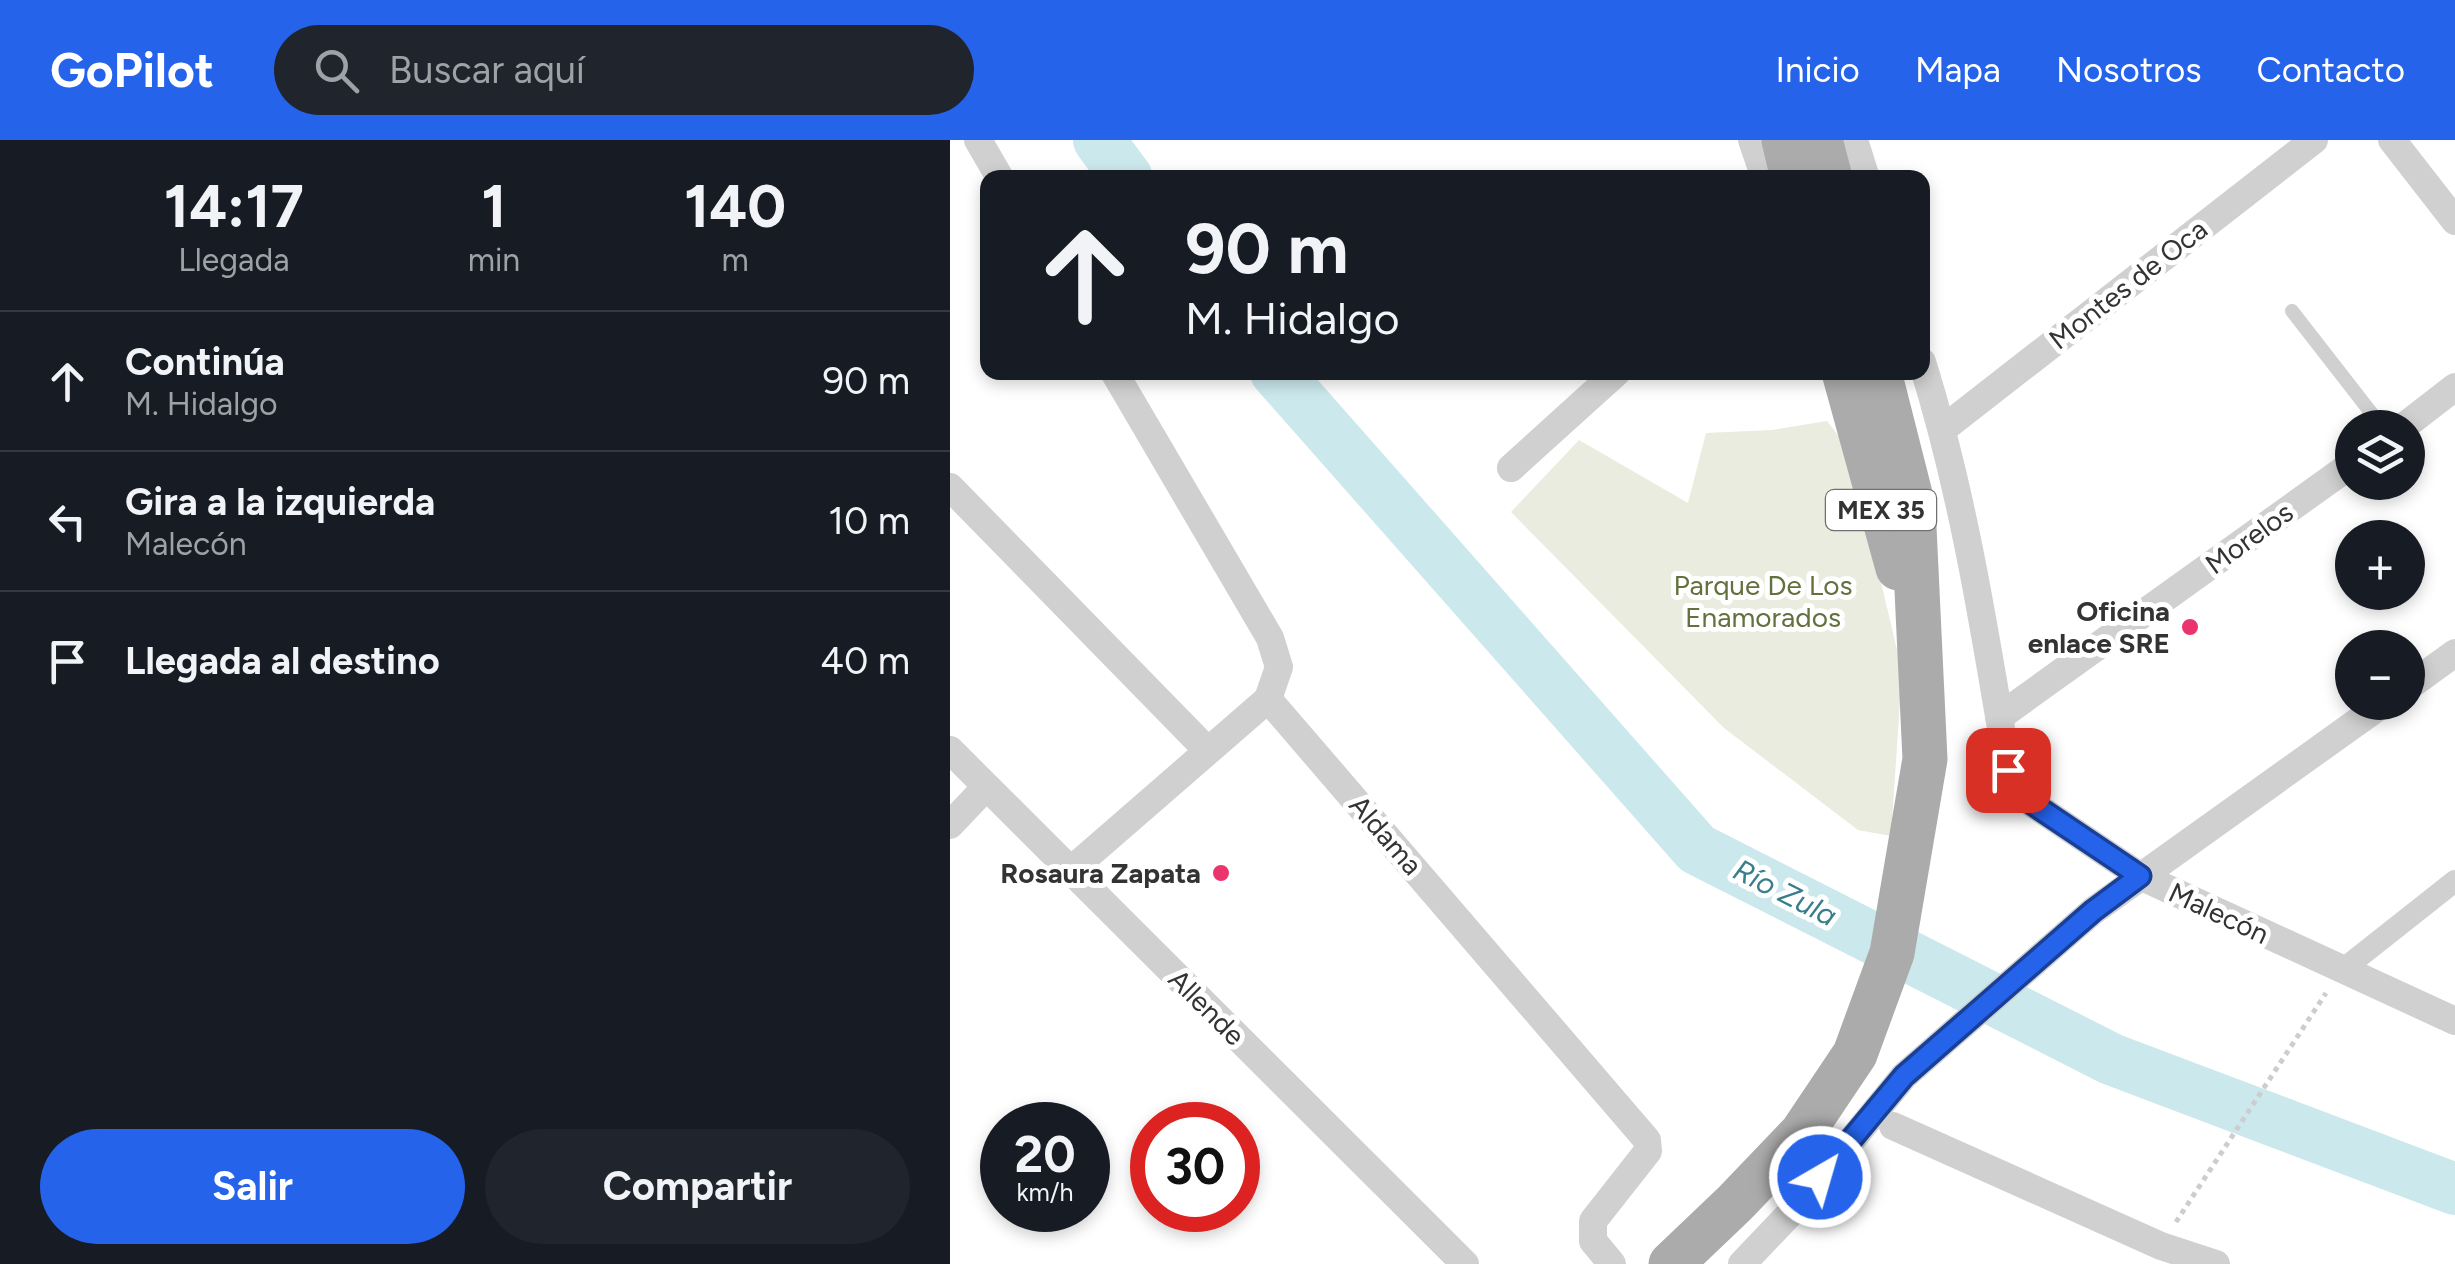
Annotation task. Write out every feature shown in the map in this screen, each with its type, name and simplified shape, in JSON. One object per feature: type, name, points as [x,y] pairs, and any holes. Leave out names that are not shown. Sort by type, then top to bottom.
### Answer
[{"type":"main road","points":[[1784,140],[1829,155]]},
{"type":"main road","name":"MEX 35","points":[[1846,380],[1922,646]]},
{"type":"main road","name":"MEX 35","points":[[1671,1264],[1802,1133],[1854,1054],[1892,954],[1925,759],[1912,506],[1881,380]]},
{"type":"street","points":[[978,140],[995,170]]},
{"type":"street","points":[[1752,140],[1762,170]]},
{"type":"street","name":"Montes de Oca","points":[[1943,428],[2314,140]]},
{"type":"street","points":[[2392,140],[2455,221]]},
{"type":"street","points":[[1829,155],[1853,170]]},
{"type":"street","points":[[1070,871],[1268,699],[1280,666],[1270,638],[1119,380]]},
{"type":"street","points":[[1510,468],[1608,380]]},
{"type":"street","points":[[1928,380],[1973,558],[1999,717]]},
{"type":"street","points":[[2425,410],[2455,387]]},
{"type":"street","name":"Morelos","points":[[1999,717],[2335,476]]},
{"type":"street","points":[[950,487],[1207,750]]},
{"type":"street","points":[[2425,675],[2455,653]]},
{"type":"street","name":"Aldama","points":[[1268,699],[1647,1140],[1648,1151],[1593,1220],[1594,1241],[1612,1264]]},
{"type":"street","name":"Malecón","points":[[1999,717],[2008,770],[2016,788],[2030,802],[2140,876],[2455,1021]]},
{"type":"street","points":[[1742,1264],[1800,1203],[1904,1076],[2093,911],[2360,720]]},
{"type":"street","name":"Allende","points":[[950,750],[1466,1264]]},
{"type":"street","points":[[950,824],[985,788]]},
{"type":"street","points":[[2341,971],[2455,881]]},
{"type":"street","points":[[1893,1126],[2152,1255],[2216,1264]]},
{"type":"lane","points":[[2292,311],[2370,410]]},
{"type":"path","points":[[2152,1255],[2341,971]]},
{"type":"green space","name":"Parque De Los Enamorados","points":[[1827,421],[1850,451],[1902,671],[1891,836],[1858,830],[1724,728],[1511,512],[1579,440],[1688,503],[1706,433],[1772,430]]},
{"type":"waterway","name":"Río Zula","points":[[1099,140],[1121,170]]},
{"type":"waterway","name":"Río Zula","points":[[1283,380],[1697,849],[2111,1059],[2455,1189]]},
{"type":"place","name":"Oficina enlace SRE","points":[[2190,627]]},
{"type":"place","name":"Rosaura Zapata","points":[[1221,873]]},
{"type":"route","points":[[1820,1177],[1904,1076],[2093,911],[2140,876],[2030,802],[2016,788],[2008,770]]}]
